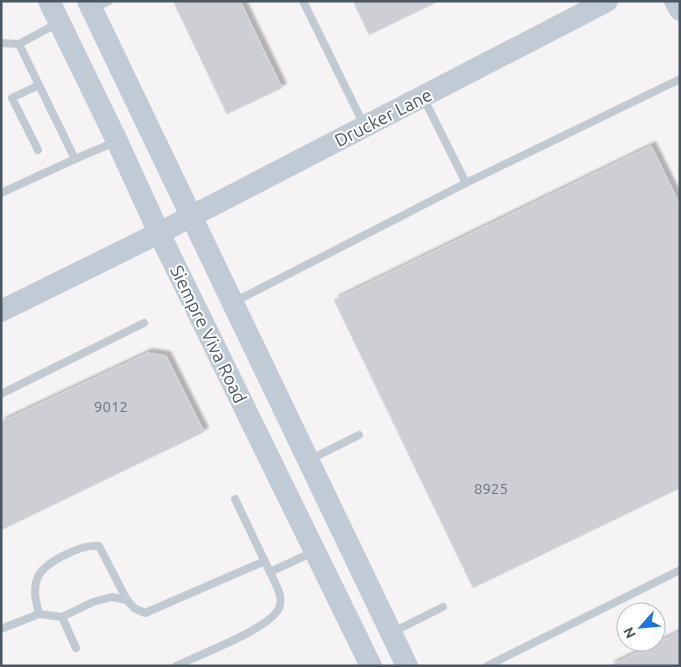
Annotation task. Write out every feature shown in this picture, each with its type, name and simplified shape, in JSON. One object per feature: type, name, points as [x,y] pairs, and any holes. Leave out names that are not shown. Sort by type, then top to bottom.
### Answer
[{"type":"main road","name":"Siempre Viva Road","points":[[49,1],[159,233],[315,551],[367,664]]},
{"type":"main road","points":[[675,1],[680,10]]},
{"type":"main road","name":"Drucker Lane","points":[[1,311],[159,233],[606,2]]},
{"type":"main road","name":"Siempre Viva Road","points":[[96,4],[191,216],[310,460],[407,666]]},
{"type":"lane","points":[[303,1],[364,126]]},
{"type":"lane","points":[[1,42],[19,44],[60,22]]},
{"type":"lane","points":[[19,44],[75,159]]},
{"type":"lane","points":[[233,302],[466,183],[680,79]]},
{"type":"lane","points":[[38,150],[12,98],[39,85]]},
{"type":"lane","points":[[422,96],[466,183]]},
{"type":"lane","points":[[1,193],[117,141]]},
{"type":"lane","points":[[1,394],[144,323]]},
{"type":"lane","points":[[310,460],[359,435]]},
{"type":"lane","points":[[176,666],[254,630],[270,620],[279,608],[281,596],[235,499]]},
{"type":"lane","points":[[39,614],[34,598],[37,578],[48,566],[61,557],[90,545],[99,546],[126,600],[134,608],[145,613],[265,561]]},
{"type":"lane","points":[[270,572],[315,551]]},
{"type":"lane","points":[[487,666],[680,570]]},
{"type":"lane","points":[[1,629],[39,614],[62,617],[93,602],[112,597],[126,600]]},
{"type":"lane","points":[[391,633],[443,607]]},
{"type":"lane","points":[[62,617],[76,648]]},
{"type":"building","points":[[173,1],[240,1],[282,88],[227,114]]},
{"type":"building","points":[[353,1],[439,1],[369,35]]},
{"type":"building","points":[[651,146],[680,205],[680,488],[473,588],[334,300]]},
{"type":"building","points":[[148,353],[166,356],[204,432],[1,530],[1,422]]},
{"type":"building","points":[[680,632],[680,666],[609,666],[638,652],[666,652],[666,639]]}]
